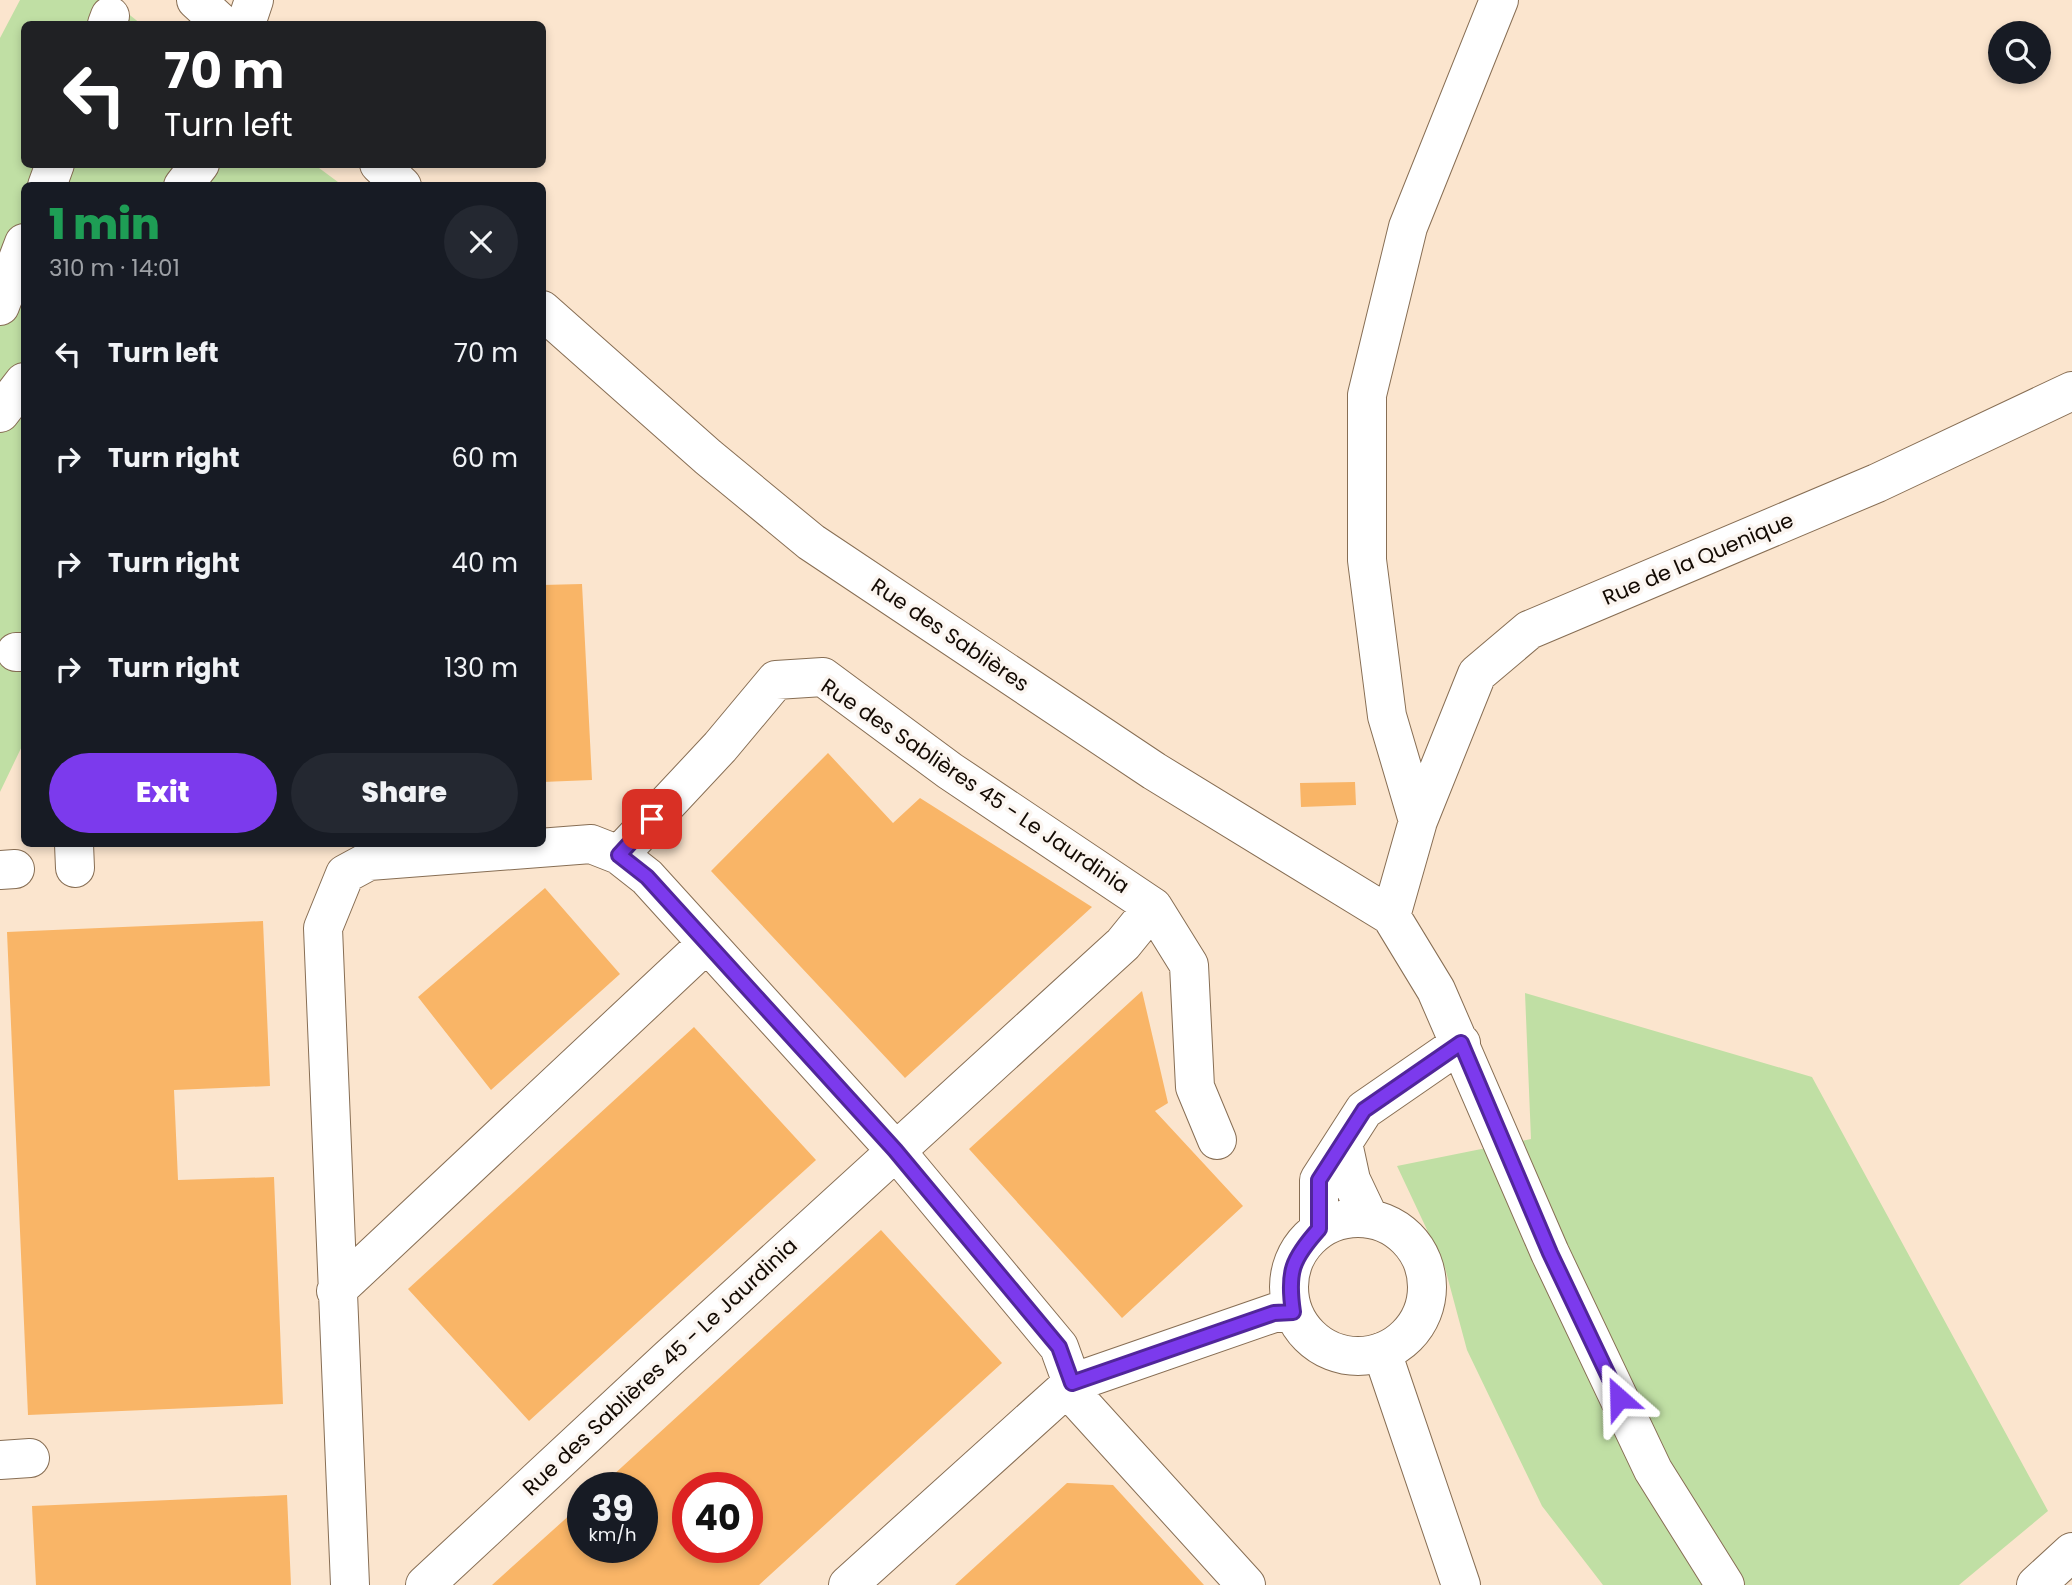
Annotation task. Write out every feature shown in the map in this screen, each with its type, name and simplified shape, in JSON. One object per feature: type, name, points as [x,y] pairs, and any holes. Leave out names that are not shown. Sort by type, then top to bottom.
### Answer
[{"type":"main road","points":[[196,0],[219,21]]},
{"type":"main road","points":[[247,21],[254,0]]},
{"type":"main road","points":[[1418,821],[1387,716],[1367,559],[1367,395],[1408,227],[1499,0]]},
{"type":"main road","points":[[186,182],[197,168]]},
{"type":"main road","points":[[383,168],[398,182]]},
{"type":"main road","points":[[0,306],[21,251]]},
{"type":"main road","name":"Rue des Sablières","points":[[546,314],[708,457],[811,542],[1154,771],[1391,916]]},
{"type":"main road","points":[[0,413],[21,386]]},
{"type":"main road","name":"Rue de la Quenique","points":[[1391,916],[1418,821],[1477,674],[1529,630],[1877,483],[2072,391]]},
{"type":"main road","name":"Rue des Sablières 45 - Le Jaurdinia","points":[[619,855],[720,747],[776,680],[823,677],[950,771],[1153,907],[1189,965],[1195,1087],[1217,1140]]},
{"type":"main road","points":[[350,1585],[323,928],[345,874],[369,861],[591,844],[619,855],[647,877],[895,1150],[1059,1347],[1069,1386],[1246,1585]]},
{"type":"main road","name":"Rue des Sablières 45 - Le Jaurdinia","points":[[425,1585],[895,1150],[1123,944],[1153,907]]},
{"type":"main road","points":[[1391,916],[1436,989],[1550,1253],[1653,1470],[1725,1585]]},
{"type":"main road","points":[[336,1291],[706,943]]},
{"type":"main road","points":[[1319,1229],[1319,1180],[1364,1110],[1461,1043]]},
{"type":"main road","points":[[1343,1143],[1351,1180],[1369,1218]]},
{"type":"main road","points":[[1369,1218],[1391,1226],[1409,1239],[1421,1258],[1427,1280],[1426,1303],[1417,1323],[1402,1341],[1382,1352],[1361,1356],[1339,1353],[1320,1345],[1304,1331],[1293,1312],[1289,1281],[1298,1252],[1319,1229],[1343,1219],[1369,1218]]},
{"type":"main road","points":[[848,1585],[1069,1386],[1274,1313],[1293,1312]]},
{"type":"main road","points":[[1382,1352],[1461,1585]]},
{"type":"main road","points":[[2036,1585],[2072,1552]]},
{"type":"green space","points":[[20,0],[111,0],[137,21],[21,21],[21,168],[319,168],[338,182],[21,182],[21,748],[0,792],[0,38]]},
{"type":"green space","points":[[1525,993],[1812,1077],[2048,1511],[1959,1585],[1603,1585],[1542,1506],[1467,1350],[1445,1268],[1397,1166],[1531,1139]]},
{"type":"building","points":[[582,584],[592,780],[546,782],[546,585]]},
{"type":"building","points":[[828,753],[893,823],[920,798],[1092,907],[905,1078],[711,871]]},
{"type":"building","points":[[1355,782],[1356,805],[1301,807],[1300,783]]},
{"type":"building","points":[[545,888],[620,974],[491,1090],[418,997]]},
{"type":"building","points":[[263,921],[270,1086],[174,1090],[178,1180],[274,1177],[283,1404],[28,1415],[7,932]]},
{"type":"building","points":[[1142,991],[1168,1103],[1155,1111],[1243,1206],[1122,1318],[969,1149]]},
{"type":"building","points":[[694,1027],[816,1160],[529,1421],[408,1289]]},
{"type":"building","points":[[881,1230],[1002,1363],[759,1585],[492,1585],[567,1517],[567,1563],[658,1563],[658,1472],[616,1472]]},
{"type":"building","points":[[1067,1483],[1113,1485],[1204,1585],[955,1585]]},
{"type":"building","points":[[287,1495],[291,1585],[36,1585],[32,1506]]},
{"type":"route","points":[[652,819],[619,855],[647,877],[895,1150],[1059,1347],[1072,1383],[1274,1313],[1293,1312],[1289,1281],[1298,1252],[1319,1229],[1319,1180],[1364,1110],[1405,1079],[1461,1043],[1550,1253],[1619,1398]]}]
